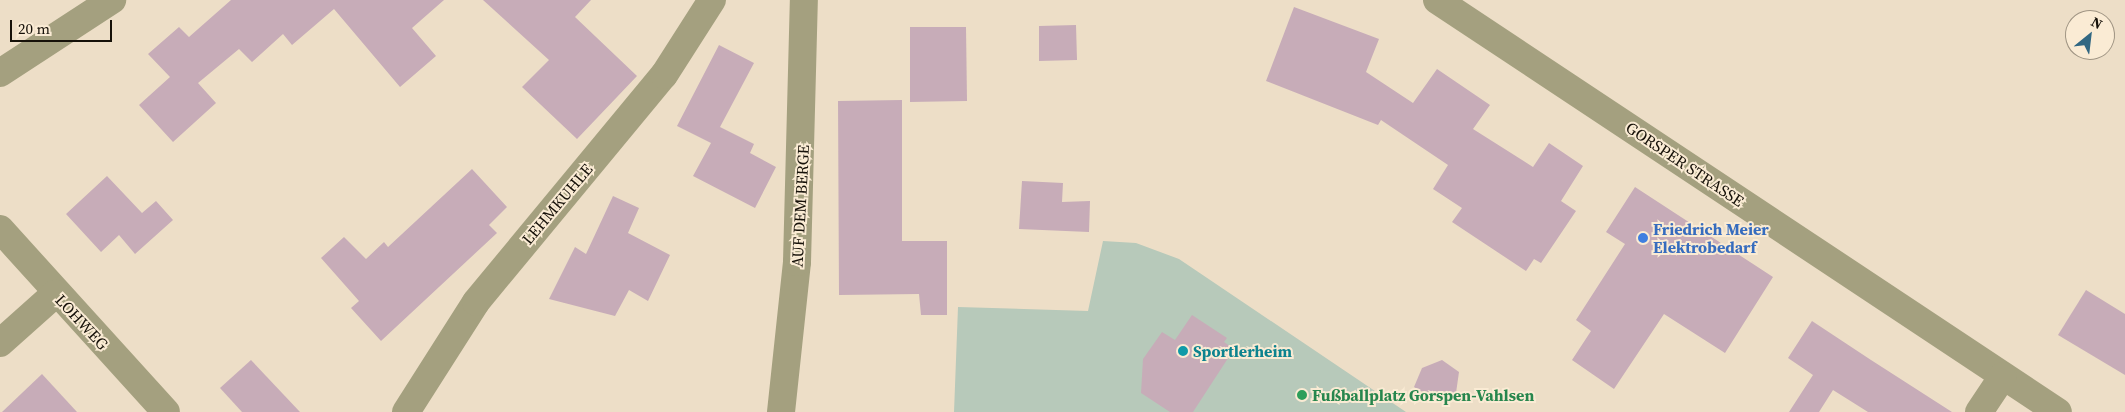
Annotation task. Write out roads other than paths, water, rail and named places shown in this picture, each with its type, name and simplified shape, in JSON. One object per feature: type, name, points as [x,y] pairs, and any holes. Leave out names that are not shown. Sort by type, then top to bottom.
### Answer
[{"type":"street","points":[[0,73],[112,0]]},
{"type":"street","name":"LEHMKUHLE","points":[[406,412],[476,302],[664,75],[712,0]]},
{"type":"street","name":"AUF DEM BERGE","points":[[781,412],[798,262],[804,0]]},
{"type":"street","name":"GORSPER STRASSE","points":[[1437,0],[2058,412]]},
{"type":"street","name":"LOHWEG","points":[[0,229],[55,294],[166,412]]},
{"type":"street","points":[[0,343],[55,294]]},
{"type":"street","points":[[1979,412],[2002,376]]},
{"type":"place","name":"Friedrich Meier Elektrobedarf","points":[[1643,238]]},
{"type":"place","name":"Sportlerheim","points":[[1183,351]]},
{"type":"place","name":"Fußballplatz Gorspen-Vahlsen","points":[[1302,395]]}]
